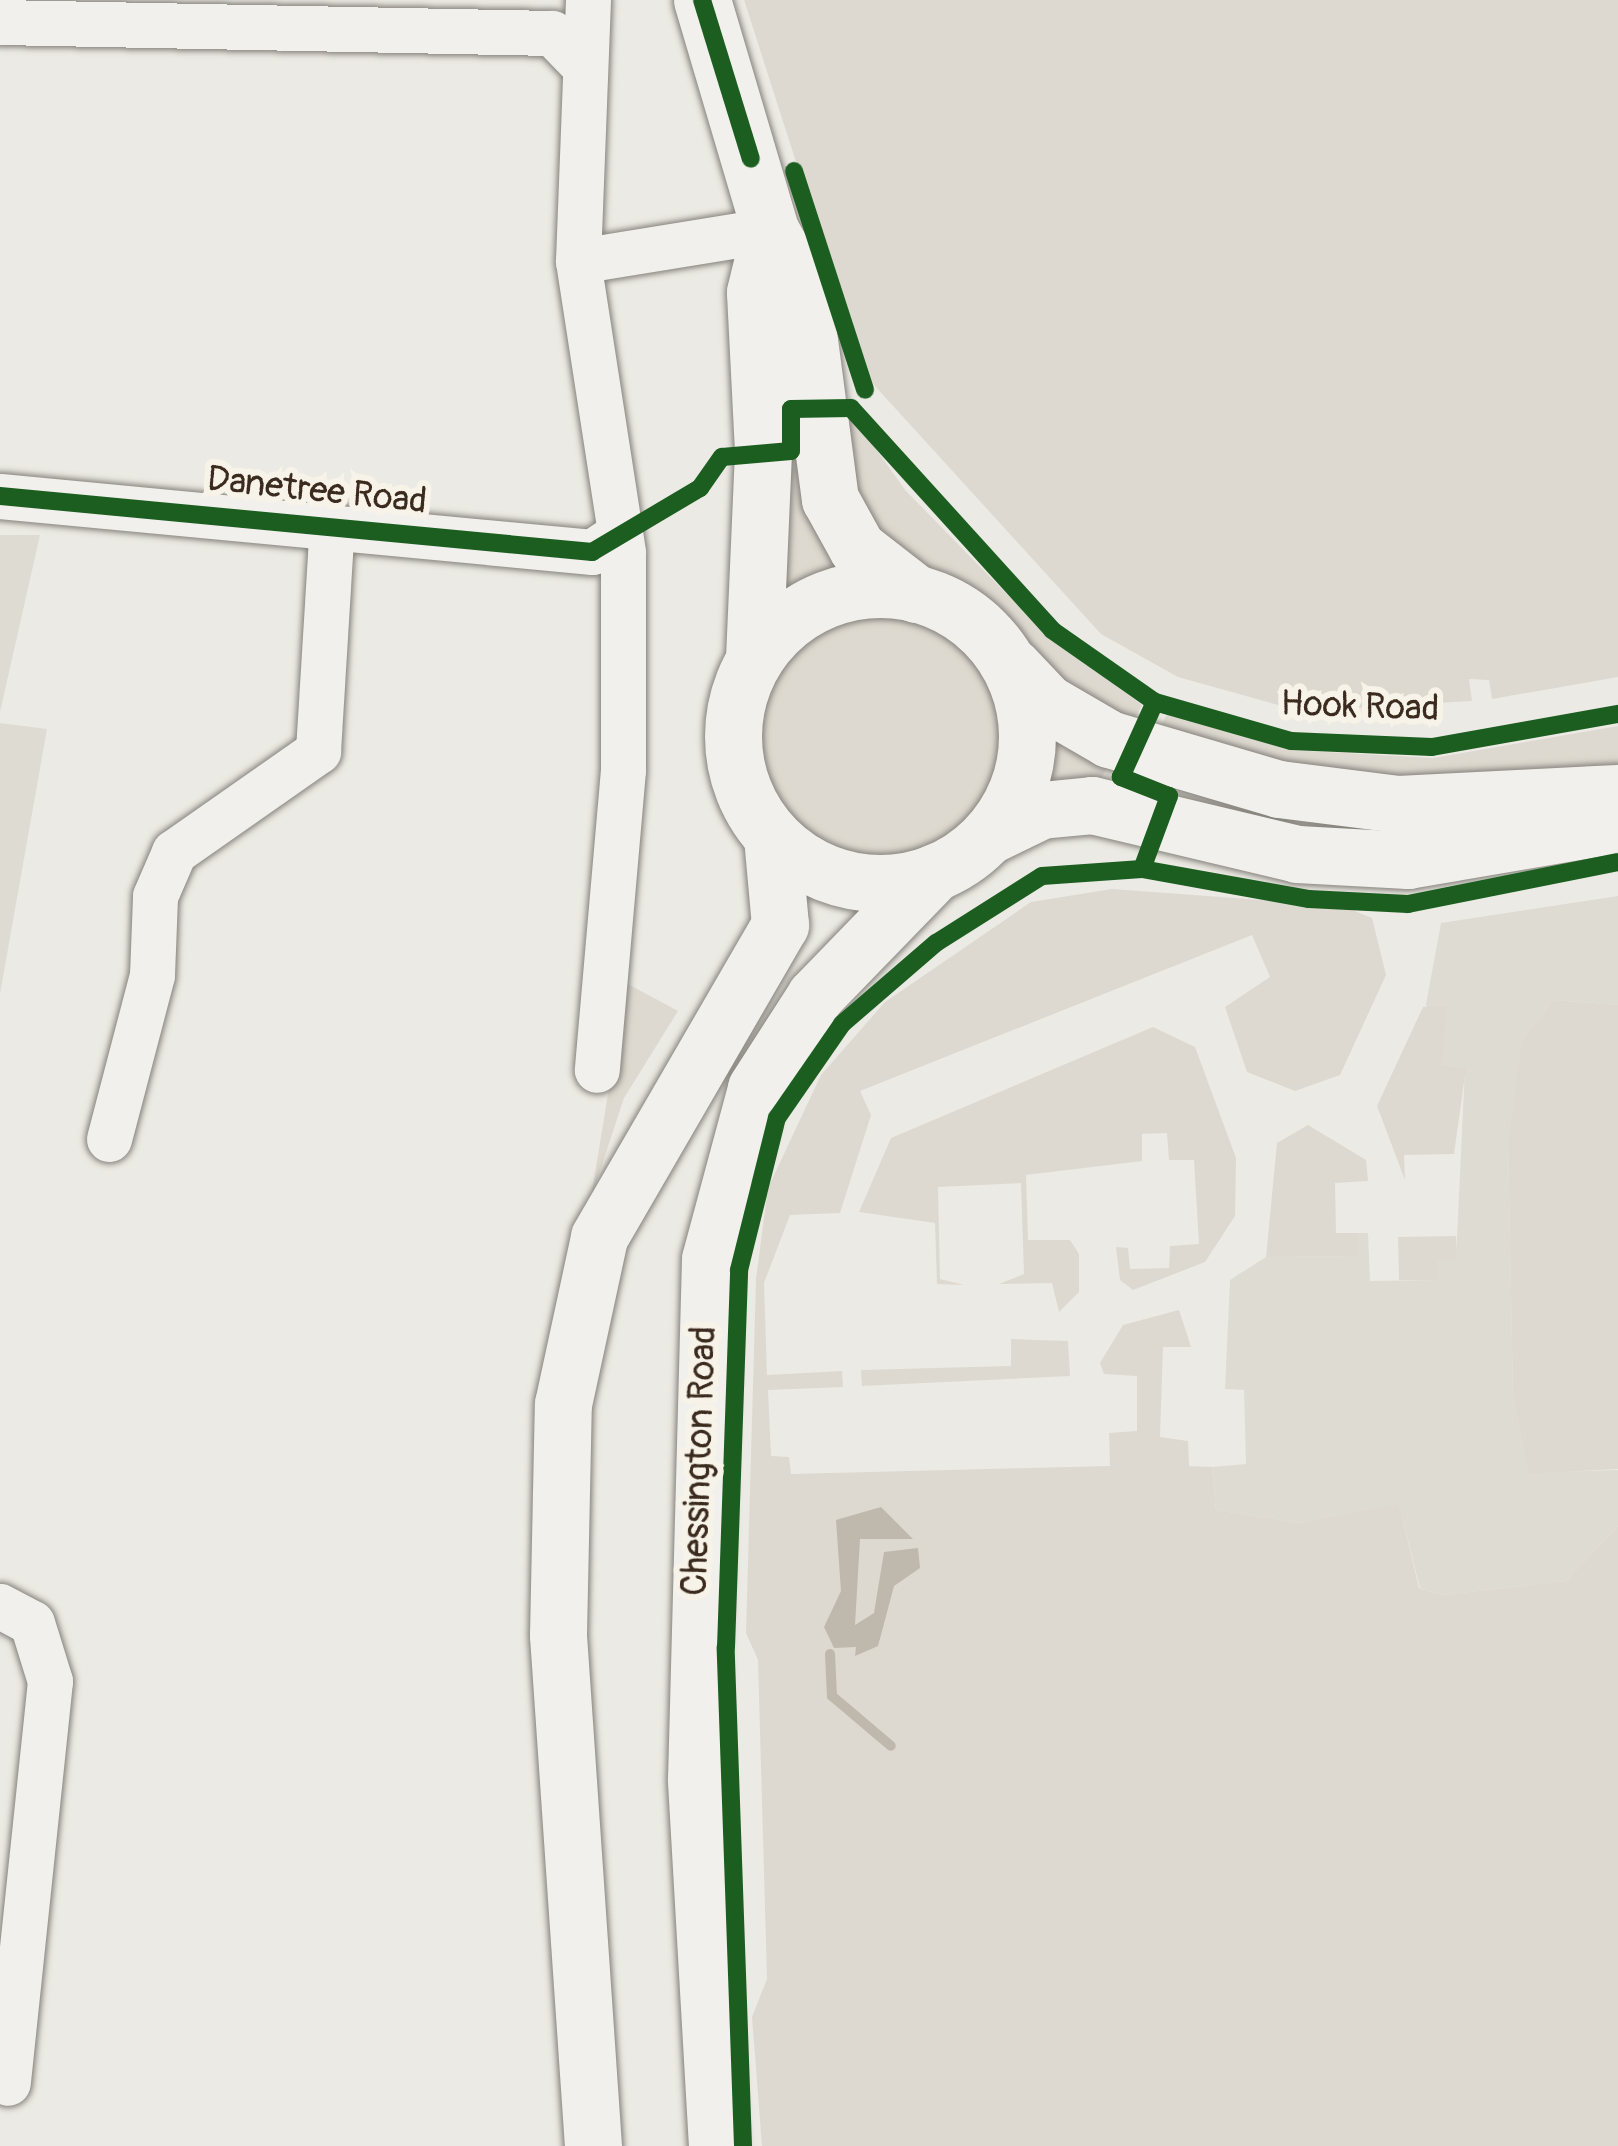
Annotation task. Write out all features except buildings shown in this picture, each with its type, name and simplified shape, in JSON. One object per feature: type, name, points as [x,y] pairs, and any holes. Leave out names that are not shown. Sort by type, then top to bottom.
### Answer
[{"type":"main road","name":"Chessington Road","points":[[702,0],[770,230],[802,287],[830,499],[857,548],[990,640],[1018,684],[1032,738],[1024,780],[988,836],[935,872],[814,995],[756,1088],[710,1258],[696,1779],[717,2146]]},
{"type":"main road","points":[[593,2146],[558,1635],[563,1404],[599,1237],[780,925],[772,837],[733,750],[754,658],[764,451],[754,292],[770,230]]},
{"type":"main road","points":[[754,658],[824,599],[916,593]]},
{"type":"main road","points":[[990,640],[1030,689],[1088,729],[1240,779],[1398,804],[1618,793]]},
{"type":"main road","points":[[988,836],[1041,810],[1091,805],[1297,854],[1408,860],[1618,824]]},
{"type":"main road","name":"Chessington Road","points":[[772,837],[848,880],[935,872]]},
{"type":"street","points":[[588,0],[578,261],[620,534],[623,770],[597,1070]]},
{"type":"street","points":[[0,22],[552,33],[584,66]]},
{"type":"street","points":[[578,261],[770,230]]},
{"type":"street","name":"Danetree Road","points":[[0,496],[592,552],[620,534]]},
{"type":"street","points":[[110,1138],[149,992],[155,896],[174,853],[318,751],[332,524]]},
{"type":"street","points":[[5,1608],[32,1623],[50,1681],[8,2083]]},
{"type":"shaded area","points":[[744,0],[1618,0],[1618,677],[1492,699],[1489,680],[1469,679],[1472,701],[1300,711],[1178,677],[1101,634],[864,374]]},
{"type":"shaded area","points":[[841,420],[855,420],[906,491],[1046,634],[1142,705],[1132,723],[1067,683],[981,593],[920,566],[854,513]]},
{"type":"shaded area","points":[[805,468],[840,566],[781,592],[780,469]]},
{"type":"shaded area","points":[[0,535],[40,535],[0,712]]},
{"type":"shaded area","points":[[881,618],[927,627],[965,653],[991,691],[1000,737],[991,783],[965,821],[927,847],[881,856],[835,847],[797,821],[771,783],[762,737],[771,691],[797,653],[835,627]]},
{"type":"shaded area","points":[[1167,714],[1290,750],[1433,758],[1618,726],[1618,778],[1386,790],[1157,735]]},
{"type":"shaded area","points":[[0,723],[47,729],[0,994]]},
{"type":"shaded area","points":[[1050,729],[1109,762],[1098,786],[1044,787]]},
{"type":"shaded area","points":[[1112,889],[1342,906],[1372,918],[1386,975],[1340,1075],[1295,1091],[1247,1072],[1225,1007],[1270,977],[1252,935],[860,1091],[871,1115],[840,1213],[790,1215],[764,1283],[767,1375],[842,1371],[843,1387],[768,1390],[771,1456],[789,1457],[791,1474],[1110,1466],[1109,1433],[1137,1431],[1137,1376],[1104,1374],[1100,1363],[1123,1325],[1179,1310],[1191,1347],[1163,1347],[1160,1437],[1188,1441],[1189,1466],[1212,1467],[1216,1510],[1300,1523],[1399,1504],[1419,1588],[1442,1595],[1566,1581],[1618,1526],[1618,2146],[762,2146],[752,2017],[767,1979],[758,1660],[746,1633],[756,1279],[768,1188],[821,1075],[885,1002],[1031,902]]},
{"type":"shaded area","points":[[1618,896],[1618,1005],[1554,1000],[1523,1042],[1508,1140],[1513,1396],[1528,1473],[1618,1470],[1618,1526],[1566,1581],[1442,1595],[1420,1588],[1399,1505],[1300,1523],[1216,1510],[1212,1467],[1246,1464],[1244,1390],[1225,1389],[1230,1280],[1266,1257],[1357,1256],[1357,1233],[1368,1233],[1370,1281],[1438,1280],[1438,1260],[1456,1259],[1465,1068],[1441,1064],[1426,1004],[1441,923]]},
{"type":"shaded area","points":[[626,983],[678,1011],[624,1098],[591,1198]]},
{"type":"shaded area","points":[[1554,1000],[1618,1005],[1618,1469],[1528,1474],[1513,1396],[1508,1140],[1522,1042]]},
{"type":"shaded area","points":[[1447,1005],[1442,1064],[1466,1068],[1454,1154],[1404,1155],[1405,1180],[1377,1106],[1423,1007]]},
{"type":"shaded area","points":[[1153,1027],[1195,1047],[1236,1158],[1235,1216],[1205,1262],[1133,1290],[1120,1280],[1116,1247],[1128,1248],[1130,1269],[1169,1268],[1170,1246],[1199,1244],[1194,1160],[1169,1160],[1167,1133],[1142,1134],[1142,1161],[1026,1175],[1028,1240],[1070,1240],[1079,1254],[1079,1292],[1059,1312],[1052,1283],[999,1284],[1024,1274],[1021,1183],[938,1187],[940,1279],[964,1285],[937,1284],[935,1223],[859,1212],[891,1138]]},
{"type":"shaded area","points":[[1308,1125],[1366,1160],[1368,1181],[1335,1183],[1336,1233],[1357,1233],[1358,1256],[1266,1257],[1277,1143]]},
{"type":"shaded area","points":[[1456,1236],[1457,1260],[1438,1261],[1438,1280],[1399,1280],[1398,1237]]},
{"type":"shaded area","points":[[1011,1339],[1068,1341],[1070,1376],[862,1386],[861,1370],[1011,1366]]},
{"type":"shaded area","points":[[881,1507],[913,1539],[860,1539],[855,1625],[874,1613],[884,1552],[918,1548],[920,1568],[894,1586],[878,1646],[855,1656],[856,1647],[834,1648],[824,1627],[841,1591],[836,1520]]},
{"type":"waterway","points":[[830,1654],[832,1696],[891,1746]]},
{"type":"cycle path","points":[[702,0],[751,159]]},
{"type":"cycle path","points":[[794,171],[865,390]]},
{"type":"cycle path","name":"Hook Road","points":[[0,496],[592,552],[700,488],[722,457],[791,451],[791,409],[851,408],[1052,630],[1155,702],[1291,741],[1432,747],[1618,714]]},
{"type":"cycle path","points":[[1142,869],[1169,796],[1121,777],[1155,702]]},
{"type":"cycle path","points":[[743,2146],[726,1647],[739,1270],[777,1118],[842,1024],[936,943],[1042,876],[1142,869],[1309,899],[1408,904],[1618,862]]}]
